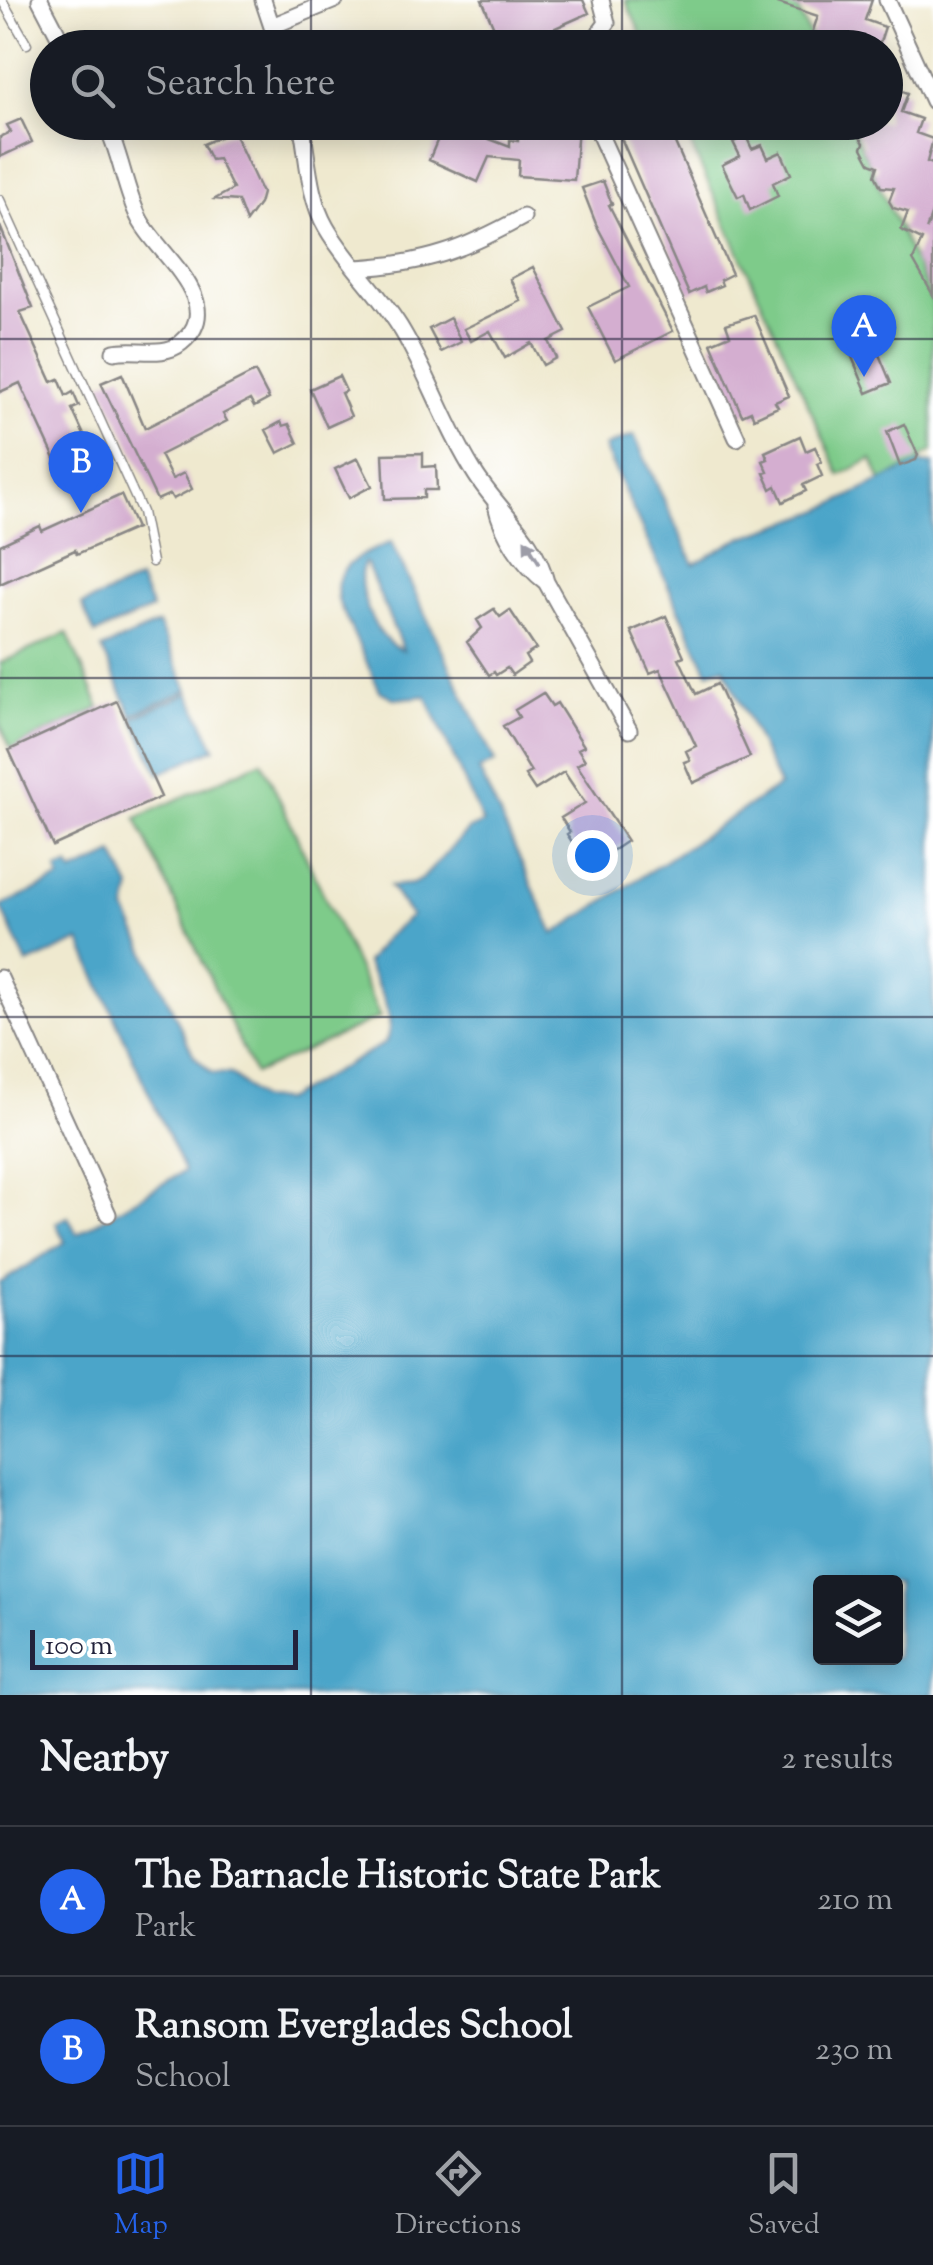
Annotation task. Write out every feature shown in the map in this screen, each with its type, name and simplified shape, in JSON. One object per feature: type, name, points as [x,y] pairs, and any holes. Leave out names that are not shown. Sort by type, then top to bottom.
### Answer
[{"type":"street","points":[[40,0],[56,30]]},
{"type":"street","points":[[263,0],[273,30]]},
{"type":"street","points":[[272,26],[335,0]]},
{"type":"street","points":[[601,0],[607,23],[602,30]]},
{"type":"street","points":[[887,0],[901,30]]},
{"type":"street","points":[[903,35],[933,101]]},
{"type":"street","points":[[111,140],[138,217],[152,240],[187,277],[196,311],[188,337],[168,351],[131,348],[114,352]]},
{"type":"street","points":[[304,140],[318,210],[326,227],[403,332],[447,423],[496,504],[499,521],[533,572],[546,582],[629,730]]},
{"type":"street","points":[[602,140],[737,438]]},
{"type":"street","points":[[356,268],[400,265],[450,254],[524,217]]},
{"type":"street","points":[[0,978],[108,1214]]},
{"type":"lane","points":[[3,2],[27,44]]},
{"type":"lane","points":[[0,200],[142,512],[152,562]]},
{"type":"green space","points":[[625,0],[793,0],[807,30],[639,30]]},
{"type":"green space","points":[[689,140],[858,140],[933,302],[933,451],[920,458],[922,464],[882,484],[872,459],[840,475]]},
{"type":"green space","points":[[67,633],[100,708],[11,749],[0,724],[0,663]]},
{"type":"green space","points":[[262,761],[380,1017],[254,1074],[136,818]]},
{"type":"water","points":[[634,435],[694,564],[738,539],[817,512],[916,464],[933,463],[933,1695],[0,1695],[0,1283],[65,1242],[56,1223],[68,1217],[77,1234],[184,1171],[80,941],[27,964],[1,906],[60,879],[57,870],[69,866],[73,873],[114,854],[131,888],[126,910],[194,1056],[212,1073],[231,1074],[259,1099],[284,1100],[385,1043],[389,1033],[388,1012],[366,963],[385,938],[411,916],[390,886],[422,879],[469,829],[483,823],[426,696],[395,699],[380,691],[339,603],[337,590],[343,570],[359,557],[391,542],[495,762],[479,770],[554,934],[779,786],[724,667],[708,672],[604,447]],"holes":[[[366,563],[403,650],[384,637],[369,613],[361,573]]]},
{"type":"water","points":[[139,580],[152,609],[95,634],[82,605]]},
{"type":"water","points":[[158,624],[188,690],[132,715],[102,649]]},
{"type":"water","points":[[189,693],[215,748],[159,774],[133,718]]},
{"type":"building","points":[[482,0],[583,0],[589,13],[551,30],[495,30]]},
{"type":"building","points":[[872,0],[865,20],[885,27],[813,30],[818,16],[778,3]]},
{"type":"building","points":[[903,113],[921,119],[916,133],[933,139],[927,162],[933,164],[933,210],[926,230],[933,213],[933,295],[913,260],[922,240],[901,230],[908,212],[893,208],[889,201],[894,188],[881,187],[875,175],[878,166],[870,163],[862,148],[862,140],[903,140]]},
{"type":"building","points":[[21,119],[32,142],[0,157],[0,137],[11,132],[7,125]]},
{"type":"building","points":[[237,140],[262,193],[246,222],[238,201],[215,199],[233,189],[218,159],[211,160],[203,144]]},
{"type":"building","points":[[437,140],[492,140],[510,147],[510,140],[577,140],[574,180],[518,176],[519,160],[489,157],[478,182],[429,160]]},
{"type":"building","points":[[622,140],[674,140],[732,274],[720,280],[722,285],[689,294]]},
{"type":"building","points":[[748,140],[752,149],[762,145],[768,158],[781,152],[791,174],[773,183],[778,196],[750,210],[744,194],[738,197],[722,165],[740,156],[733,142]]},
{"type":"building","points":[[603,181],[612,204],[609,205],[673,331],[615,360],[588,307],[629,287],[582,188]]},
{"type":"building","points":[[0,226],[33,308],[20,312],[52,382],[59,379],[66,396],[73,392],[79,406],[72,409],[101,472],[76,483],[72,474],[64,478],[20,383],[0,392]]},
{"type":"building","points":[[533,267],[566,332],[548,341],[556,358],[543,365],[531,343],[505,358],[490,331],[471,341],[464,329],[521,301],[510,279]]},
{"type":"building","points":[[754,315],[789,396],[775,402],[778,407],[754,418],[751,411],[742,415],[711,343],[730,335],[726,324]]},
{"type":"building","points":[[450,318],[461,342],[441,352],[429,329]]},
{"type":"building","points":[[873,340],[891,383],[867,393],[849,350]]},
{"type":"building","points":[[255,372],[269,399],[254,407],[250,400],[223,414],[227,421],[160,455],[172,479],[184,473],[192,489],[173,499],[170,494],[157,500],[101,383],[122,374],[145,428]]},
{"type":"building","points":[[339,376],[351,416],[327,427],[310,389]]},
{"type":"building","points":[[281,422],[283,426],[289,424],[298,443],[278,453],[266,430]]},
{"type":"building","points":[[904,424],[918,455],[916,460],[900,466],[887,432]]},
{"type":"building","points":[[800,436],[806,451],[815,447],[822,462],[817,464],[822,476],[803,485],[806,491],[783,502],[764,473],[768,472],[763,461],[768,459],[765,452]]},
{"type":"building","points":[[423,453],[423,467],[436,466],[437,490],[424,490],[424,498],[385,499],[383,454]]},
{"type":"building","points":[[358,458],[372,486],[349,498],[335,469]]},
{"type":"building","points":[[121,495],[136,528],[0,584],[0,545],[40,526],[42,531]]},
{"type":"building","points":[[494,609],[500,617],[510,610],[536,649],[525,656],[529,663],[512,675],[507,668],[489,675],[467,642],[482,628],[477,620]]},
{"type":"building","points":[[666,616],[696,694],[717,684],[750,757],[693,783],[684,762],[690,760],[686,751],[696,746],[660,669],[650,673],[631,631]]},
{"type":"building","points":[[543,693],[552,706],[557,703],[584,746],[578,749],[585,760],[577,765],[627,841],[588,867],[561,818],[585,803],[564,772],[535,790],[525,775],[531,772],[503,726],[519,717],[515,710]]},
{"type":"building","points":[[117,701],[161,797],[53,846],[9,750]]},
{"type":"place","name":"The Barnacle Historic State Park","points":[[864,377]]},
{"type":"place","name":"Ransom Everglades School","points":[[81,513]]}]
